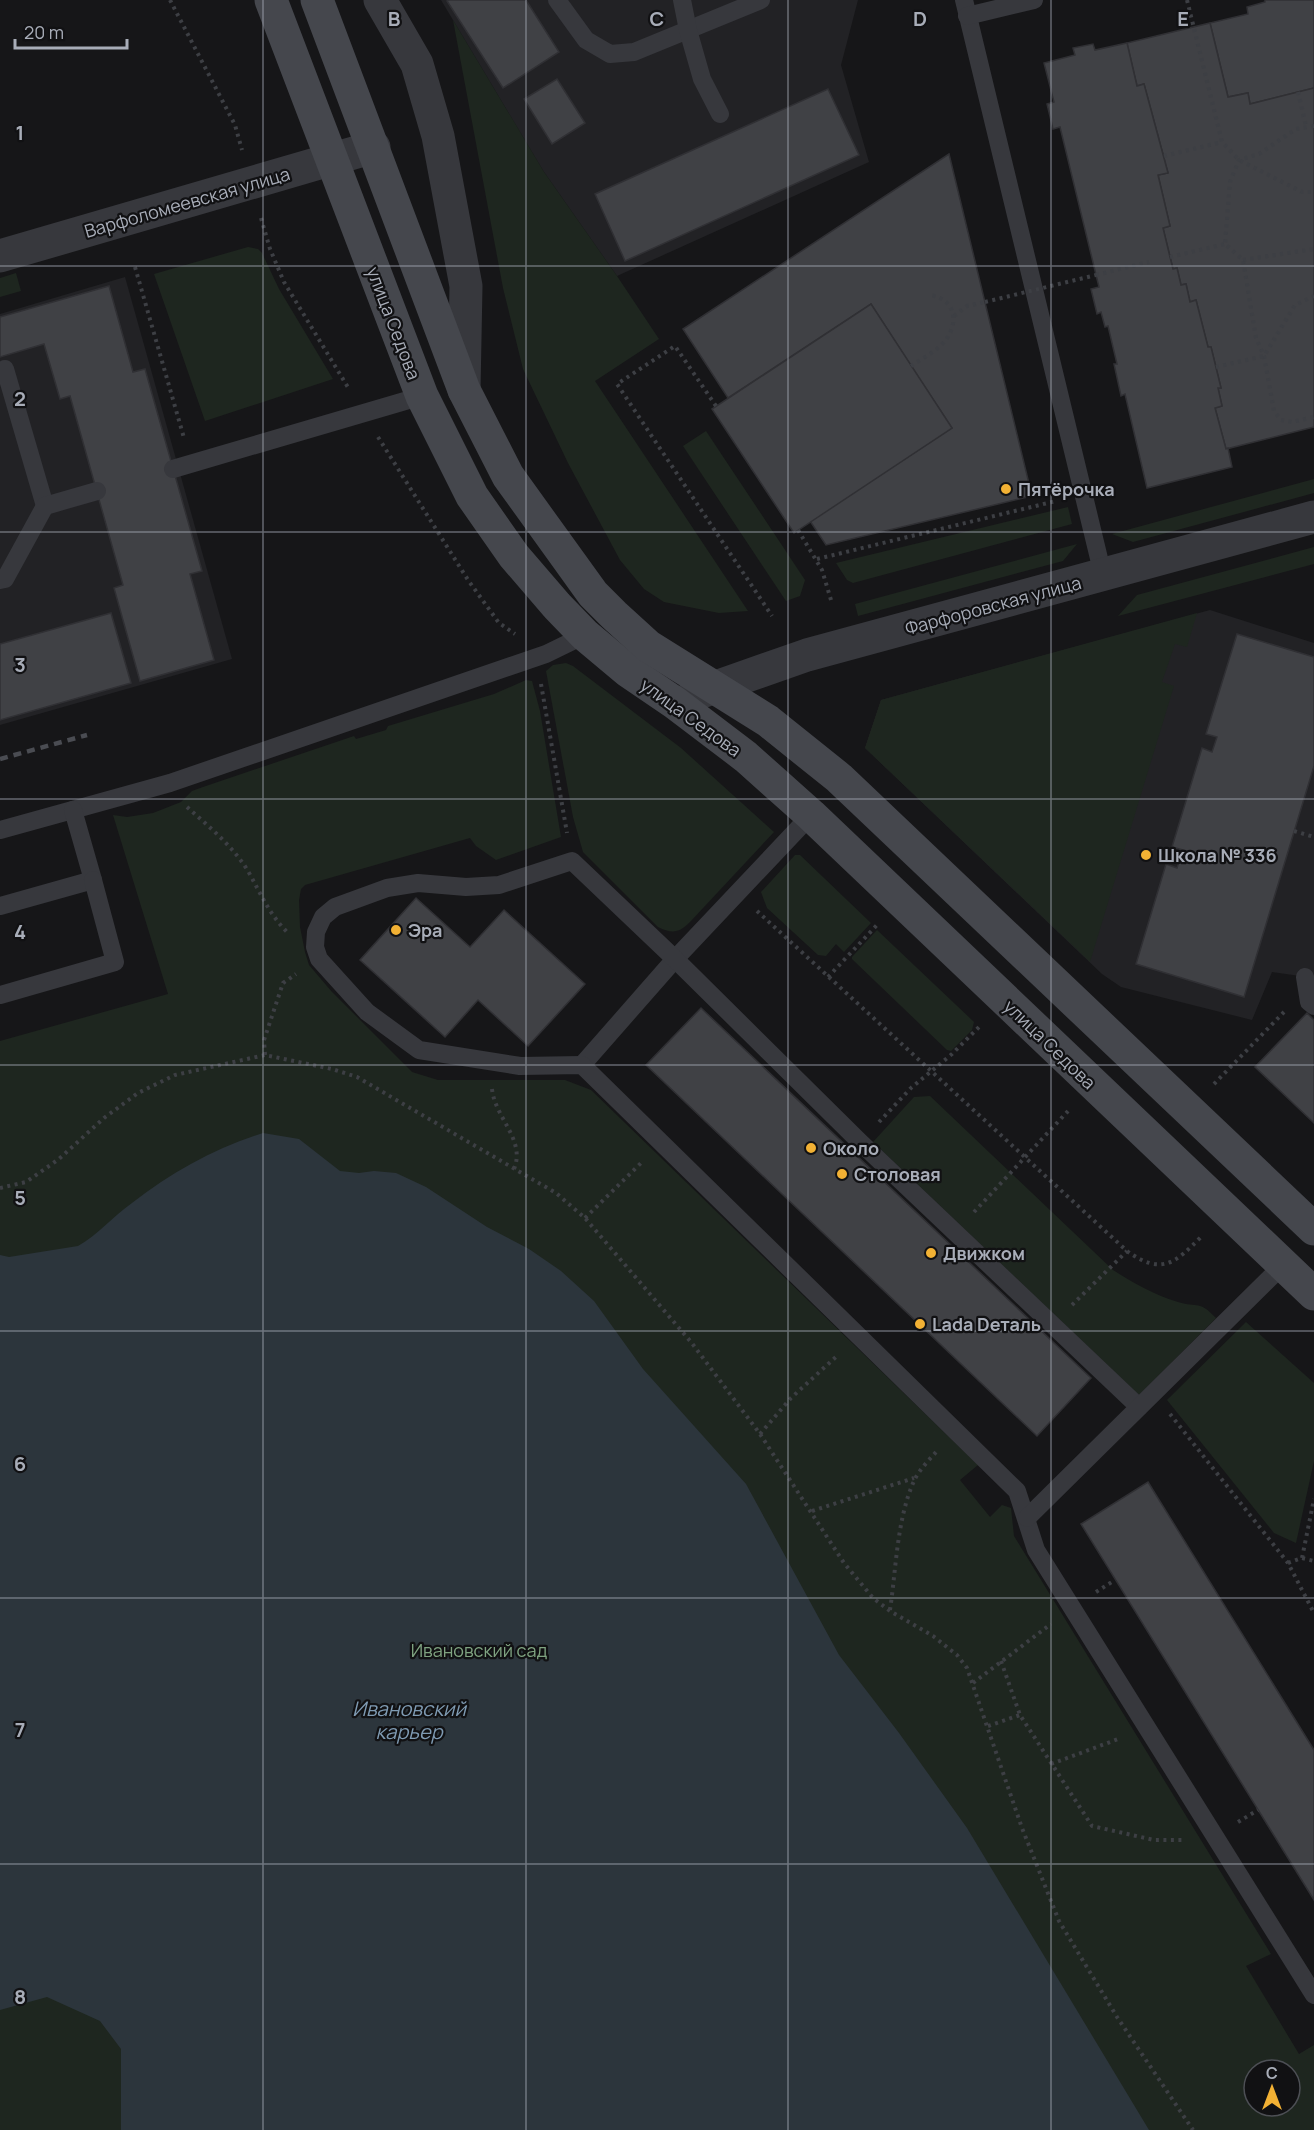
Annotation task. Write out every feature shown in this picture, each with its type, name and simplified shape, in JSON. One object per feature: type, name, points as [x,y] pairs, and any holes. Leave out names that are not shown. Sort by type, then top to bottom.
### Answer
[{"type":"main road","name":"улица Седова","points":[[271,0],[422,396],[472,496],[514,556],[585,635],[628,671],[675,703],[746,757],[811,815],[1314,1294]]},
{"type":"main road","name":"улица Седова","points":[[317,0],[464,390],[508,476],[593,594],[648,646],[768,722],[839,778],[1314,1229]]},
{"type":"street","points":[[380,0],[417,64],[438,136],[466,286],[464,390]]},
{"type":"street","name":"Варфоломеевская улица","points":[[0,256],[374,147]]},
{"type":"street","name":"Фарфоровская улица","points":[[675,703],[713,687],[807,655],[1314,517]]},
{"type":"lane","points":[[557,0],[586,40],[610,54],[634,52],[761,0]]},
{"type":"lane","points":[[682,0],[702,79],[720,114]]},
{"type":"lane","points":[[1034,0],[965,8],[1103,574]]},
{"type":"lane","points":[[0,580],[5,579],[45,506],[5,369]]},
{"type":"lane","points":[[173,470],[422,396]]},
{"type":"lane","points":[[45,506],[97,491]]},
{"type":"lane","points":[[0,830],[170,783],[546,654],[585,635]]},
{"type":"lane","points":[[0,995],[115,962],[73,810]]},
{"type":"lane","points":[[582,1065],[675,958],[811,815]]},
{"type":"lane","points":[[1139,1407],[860,1142],[675,958],[572,861],[499,885],[466,887],[418,883],[387,888],[335,907],[323,917],[316,932],[317,953],[367,1012],[419,1050],[520,1066],[582,1065],[1017,1491],[1036,1550],[1314,1995]]},
{"type":"lane","points":[[0,906],[93,880]]},
{"type":"lane","points":[[1305,977],[1312,1004]]},
{"type":"lane","points":[[1027,1518],[1283,1265]]},
{"type":"path","points":[[170,0],[235,125],[244,159]]},
{"type":"path","points":[[1187,0],[1222,142],[1239,160],[1302,192],[1314,192]]},
{"type":"path","points":[[1298,92],[1306,126]]},
{"type":"path","points":[[1239,160],[1259,154],[1296,129],[1314,126]]},
{"type":"path","points":[[1164,156],[1222,142]]},
{"type":"path","points":[[1225,244],[1230,182],[1239,160]]},
{"type":"path","points":[[1170,257],[1225,244]]},
{"type":"path","points":[[1225,244],[1243,260],[1256,338],[1264,356],[1274,411],[1281,420],[1292,422],[1314,417]]},
{"type":"path","points":[[1243,260],[1314,249]]},
{"type":"path","points":[[954,316],[967,306],[1149,262]]},
{"type":"path","points":[[135,267],[192,464]]},
{"type":"path","points":[[911,366],[940,347],[950,334],[954,316],[949,302],[941,297],[930,295]]},
{"type":"path","points":[[1216,367],[1264,356],[1295,305],[1314,296]]},
{"type":"path","points":[[716,406],[675,346],[617,384],[772,616]]},
{"type":"path","points":[[817,559],[1084,494]]},
{"type":"path","points":[[798,530],[817,559],[831,600]]},
{"type":"path","points":[[546,654],[541,680],[572,861]]},
{"type":"path","points":[[181,802],[226,842],[248,872],[257,891],[280,925],[295,940],[317,953],[283,983],[264,1040],[265,1055]]},
{"type":"path","points":[[1294,831],[1314,837]]},
{"type":"path","points":[[736,893],[1127,1251],[1137,1258],[1152,1263],[1168,1264],[1179,1259],[1205,1233]]},
{"type":"path","points":[[828,977],[880,921]]},
{"type":"path","points":[[1210,1088],[1283,1012],[1312,1004]]},
{"type":"path","points":[[860,1142],[910,1088],[952,1054],[984,1021]]},
{"type":"path","points":[[0,1188],[26,1182],[58,1159],[104,1118],[147,1088],[175,1075],[265,1055],[332,1069],[357,1077],[556,1193],[585,1218],[691,1342],[760,1434],[849,1570],[873,1598],[890,1611],[933,1636],[957,1655],[967,1668],[1022,1828],[1059,1921],[1117,2017],[1193,2130]]},
{"type":"path","points":[[494,1062],[491,1084],[493,1097],[498,1112],[517,1147],[518,1159],[514,1169]]},
{"type":"path","points":[[954,1232],[1073,1106]]},
{"type":"path","points":[[585,1218],[625,1177],[662,1144]]},
{"type":"path","points":[[1052,1324],[1127,1251]]},
{"type":"path","points":[[760,1434],[791,1398],[859,1336]]},
{"type":"path","points":[[1153,1393],[1288,1563],[1314,1613]]},
{"type":"path","points":[[890,1611],[904,1515],[915,1478],[954,1430]]},
{"type":"path","points":[[812,1511],[915,1478]]},
{"type":"path","points":[[1302,1558],[1314,1499]]},
{"type":"path","points":[[1288,1563],[1302,1558],[1314,1561]]},
{"type":"path","points":[[973,1683],[1072,1608],[1116,1580]]},
{"type":"path","points":[[1001,1661],[1020,1715],[1092,1826],[1154,1840],[1189,1840],[1215,1836]]},
{"type":"path","points":[[988,1726],[1020,1715]]},
{"type":"path","points":[[1051,1764],[1148,1728]]},
{"type":"shaded area","points":[[441,0],[858,0],[841,65],[869,162],[617,276],[544,172]]},
{"type":"shaded area","points":[[125,277],[232,659],[0,725],[0,314]]},
{"type":"shaded area","name":"Школа № 336","points":[[1210,610],[1314,643],[1314,978],[1272,972],[1252,1020],[1121,987],[1102,974],[865,748],[881,700]]},
{"type":"green space","points":[[453,20],[544,172],[659,339],[595,381],[748,611],[719,613],[664,602],[644,589],[620,560],[568,463],[523,369],[503,288]]},
{"type":"green space","points":[[248,247],[258,249],[262,253],[279,289],[333,379],[205,421],[154,274]]},
{"type":"green space","points":[[16,273],[21,291],[0,297],[0,278]]},
{"type":"green space","points":[[706,431],[805,580],[800,596],[786,601],[683,446]]},
{"type":"green space","points":[[1314,479],[1314,493],[1133,542],[1112,534]]},
{"type":"green space","points":[[1068,507],[1072,524],[853,583],[847,580],[836,563]]},
{"type":"green space","points":[[1077,544],[1063,561],[858,616],[855,604]]},
{"type":"green space","points":[[1314,547],[1314,564],[1118,616],[1137,595]]},
{"type":"green space","points":[[1197,613],[1187,647],[1175,644],[1162,682],[1174,686],[1090,962],[865,748],[881,700]]},
{"type":"green space","points":[[566,663],[681,748],[774,832],[690,922],[679,930],[667,931],[658,927],[583,852],[573,817],[546,671],[553,665]]},
{"type":"green space","name":"Ивановский карьер","points":[[526,680],[532,681],[540,711],[561,837],[496,860],[476,846],[470,838],[305,885],[301,889],[299,900],[300,927],[309,965],[332,992],[412,1072],[438,1080],[565,1080],[591,1090],[978,1465],[960,1480],[990,1517],[1002,1505],[1011,1508],[1014,1536],[1271,1954],[1246,1966],[1299,2054],[1314,2045],[1314,2130],[0,2130],[0,1041],[168,994],[113,815],[127,817],[153,813],[181,802],[192,791],[354,736],[356,739],[386,730],[388,726],[494,694]]},
{"type":"green space","points":[[795,855],[800,855],[871,923],[844,952],[836,944],[826,956],[818,955],[767,908],[761,892]]},
{"type":"green space","points":[[877,930],[974,1022],[972,1030],[951,1051],[947,1050],[852,959]]},
{"type":"green space","points":[[930,1096],[1113,1270],[1161,1296],[1202,1307],[1216,1318],[1139,1395],[873,1142],[914,1097]]},
{"type":"green space","points":[[1246,1322],[1314,1383],[1314,1461],[1296,1543],[1274,1533],[1167,1400]]},
{"type":"water","name":"Ивановский карьер","points":[[263,1133],[299,1139],[340,1171],[396,1173],[426,1187],[487,1227],[529,1249],[561,1271],[594,1301],[643,1369],[746,1484],[839,1655],[899,1733],[967,1828],[1149,2130],[121,2130],[121,2049],[100,2021],[47,1997],[0,2010],[0,1255],[9,1257],[78,1246],[125,1208],[178,1171],[228,1146]]},
{"type":"building","points":[[526,0],[559,52],[503,88],[447,1]]},
{"type":"building","points":[[1265,0],[1314,0],[1314,88],[1250,104],[1248,93],[1228,97],[1210,23],[1248,14],[1247,7],[1265,2]]},
{"type":"building","points":[[1210,23],[1228,97],[1248,93],[1250,104],[1314,88],[1314,427],[1226,449],[1215,408],[1222,406],[1218,388],[1221,388],[1196,300],[1190,302],[1186,284],[1181,285],[1177,268],[1173,269],[1163,228],[1170,226],[1158,175],[1168,173],[1144,84],[1137,86],[1127,43]]},
{"type":"building","points":[[1127,43],[1137,86],[1144,84],[1168,173],[1158,175],[1170,226],[1163,228],[1170,257],[1173,269],[1177,268],[1181,285],[1186,284],[1190,302],[1196,300],[1208,347],[1211,347],[1221,388],[1218,388],[1222,406],[1215,408],[1232,467],[1147,488],[1125,394],[1121,396],[1114,364],[1117,364],[1108,326],[1105,327],[1101,312],[1097,314],[1091,289],[1099,287],[1060,127],[1053,129],[1047,104],[1054,102],[1044,63],[1075,55],[1073,48],[1093,44],[1095,50]]},
{"type":"building","points":[[557,79],[585,123],[552,144],[524,99]]},
{"type":"building","points":[[828,89],[859,155],[625,261],[595,194]]},
{"type":"building","points":[[949,154],[1032,496],[826,545],[810,521],[952,428],[871,304],[728,398],[683,329]]},
{"type":"building","points":[[109,286],[133,372],[145,369],[202,571],[190,574],[214,660],[140,681],[114,588],[123,585],[70,396],[60,399],[44,344],[0,357],[0,317]]},
{"type":"building","points":[[871,304],[952,428],[794,533],[712,409]]},
{"type":"building","points":[[111,613],[131,683],[0,720],[0,644]]},
{"type":"building","points":[[1237,634],[1314,657],[1314,766],[1244,997],[1136,964],[1166,864],[1177,868],[1183,850],[1172,847],[1202,748],[1212,752],[1217,737],[1206,734]]},
{"type":"building","points":[[416,898],[470,947],[504,910],[585,984],[528,1046],[478,1000],[445,1037],[360,960]]},
{"type":"building","points":[[701,1008],[1091,1378],[1037,1436],[646,1065]]},
{"type":"building","points":[[1307,1013],[1314,1020],[1314,1123],[1255,1067]]},
{"type":"building","points":[[1148,1482],[1314,1750],[1314,1900],[1081,1524]]},
{"type":"railway","points":[[0,759],[87,735]]},
{"type":"place","name":"Пятёрочка","points":[[1006,489]]},
{"type":"place","name":"Школа № 336","points":[[1146,855]]},
{"type":"place","name":"Эра","points":[[396,930]]},
{"type":"place","name":"Около","points":[[811,1148]]},
{"type":"place","name":"Столовая","points":[[842,1174]]},
{"type":"place","name":"Движком","points":[[931,1253]]},
{"type":"place","name":"Lada Dеталь","points":[[920,1324]]},
{"type":"park label","name":"Ивановский сад","points":[[479,1650]]}]
